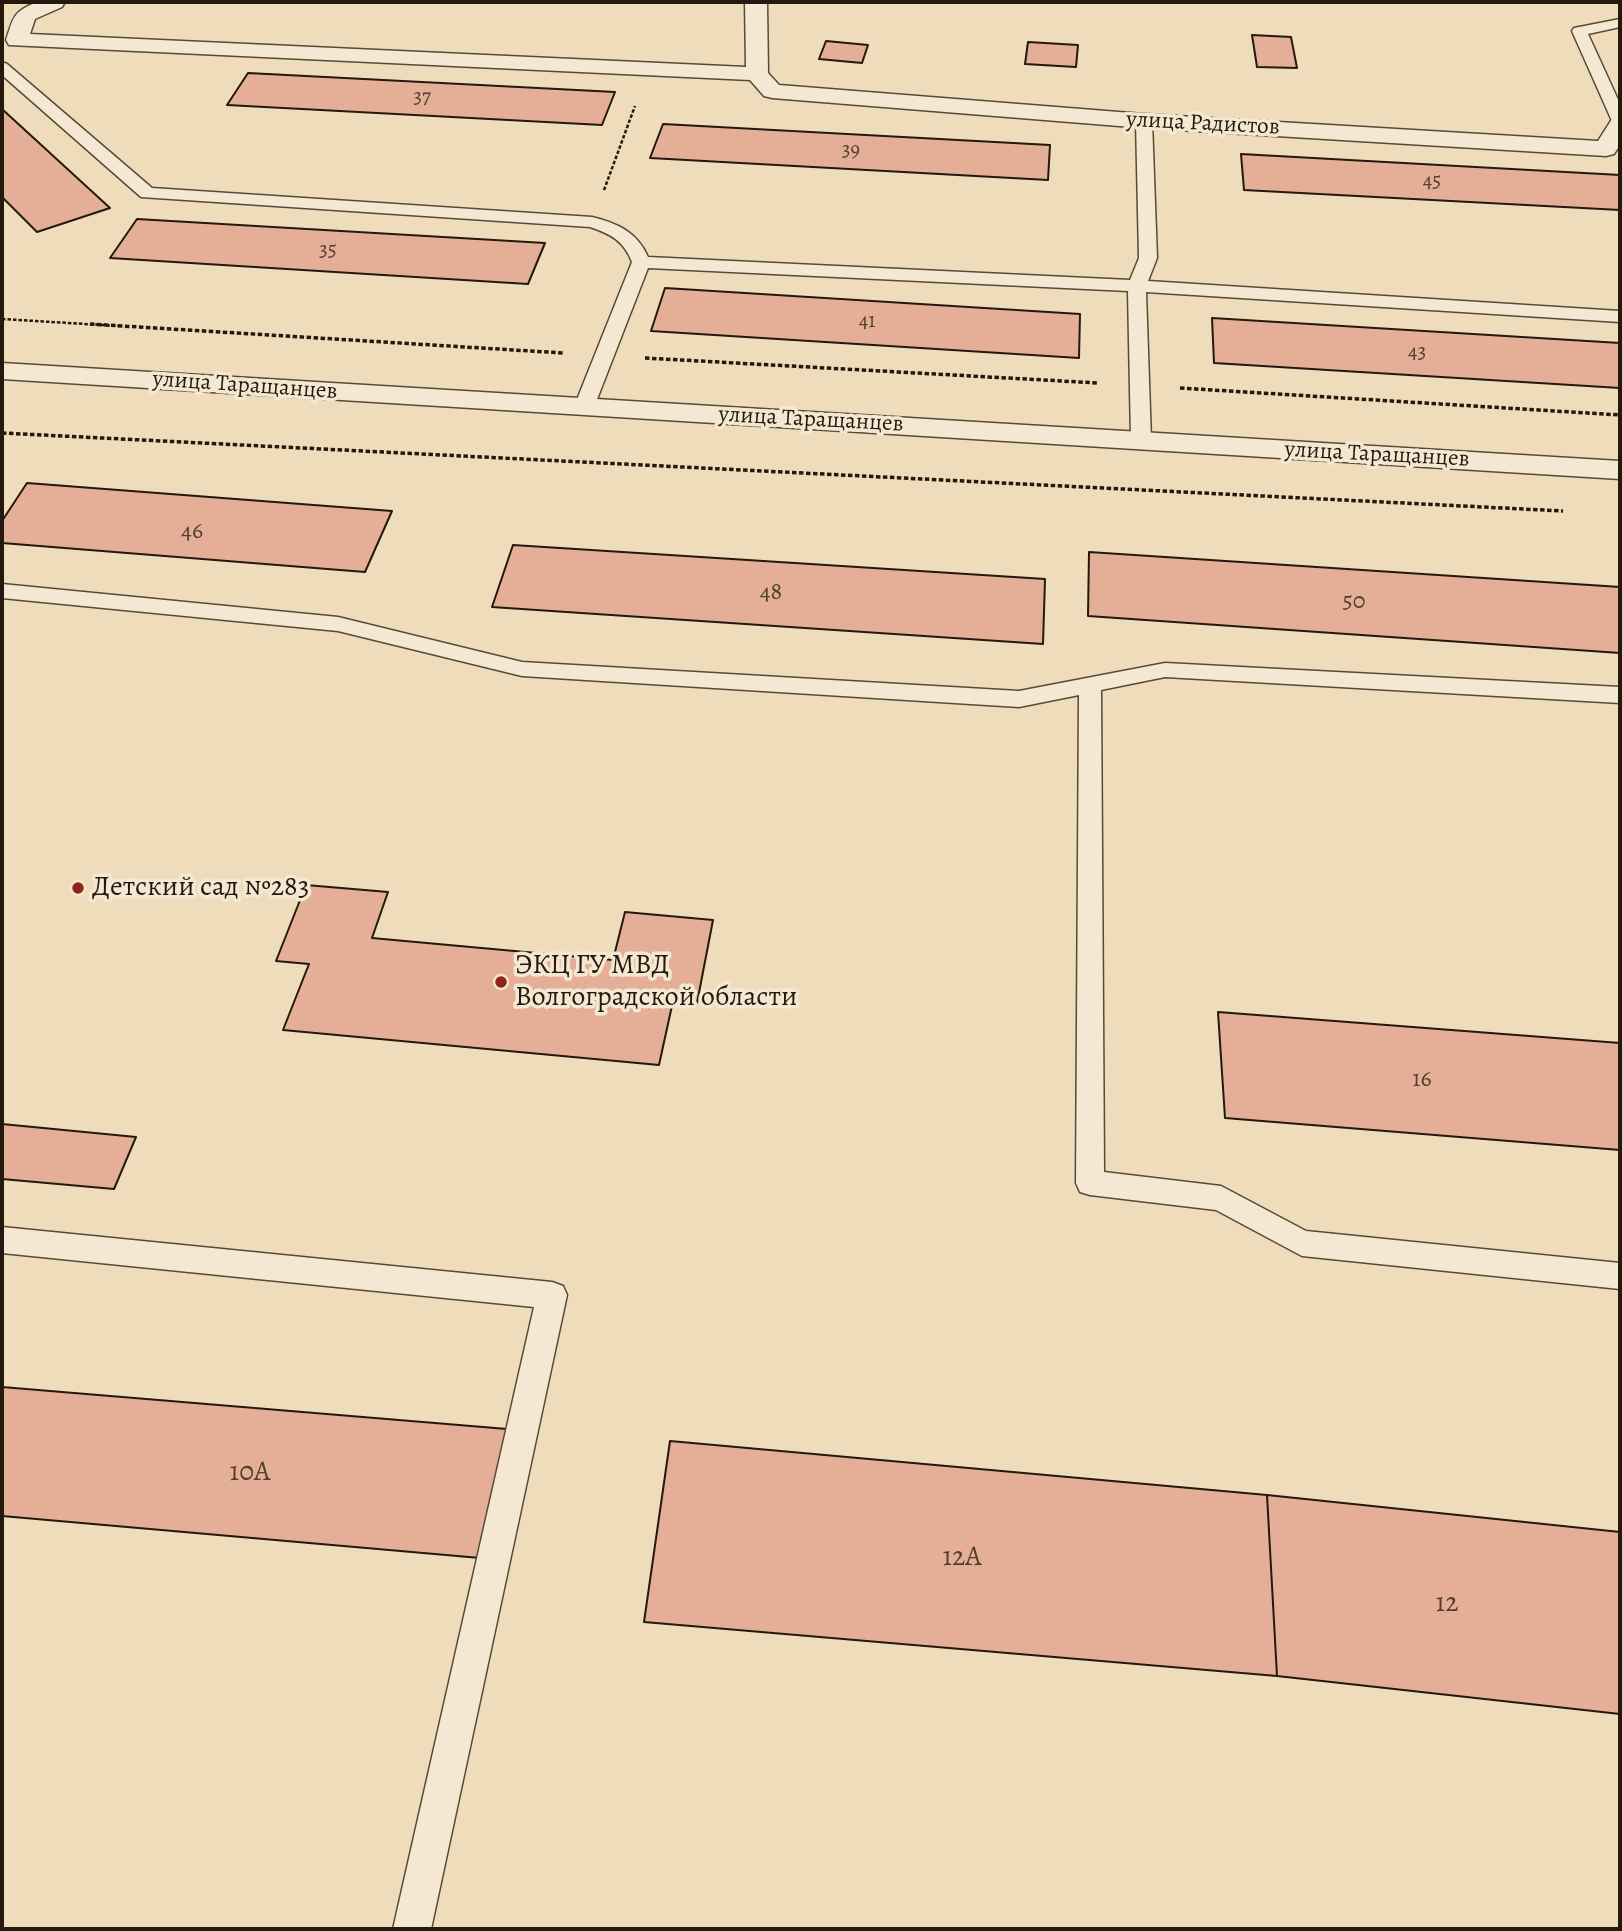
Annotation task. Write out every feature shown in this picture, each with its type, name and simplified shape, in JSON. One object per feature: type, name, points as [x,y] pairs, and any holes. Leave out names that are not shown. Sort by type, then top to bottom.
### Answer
[{"type":"street","points":[[10,39],[28,9],[54,2]]},
{"type":"street","points":[[756,2],[765,83]]},
{"type":"street","name":"улица Радистов","points":[[10,39],[648,69],[1144,121],[1606,149],[1620,122]]},
{"type":"street","name":"улица Таращанцев","points":[[2,371],[1620,470]]},
{"type":"lane","points":[[1620,23],[1579,31],[1620,122]]},
{"type":"lane","points":[[2,68],[147,193],[592,222],[616,229],[636,245],[641,262],[584,407]]},
{"type":"lane","points":[[1141,440],[1137,286],[1148,258],[1144,121]]},
{"type":"lane","points":[[641,262],[1137,286],[1620,317]]},
{"type":"lane","points":[[2,591],[338,624],[522,669],[1019,699],[1165,670],[1620,695]]},
{"type":"lane","points":[[1090,684],[1090,1183],[1221,1198],[1302,1242],[1620,1276]]},
{"type":"lane","points":[[2,1240],[552,1294],[412,1929]]},
{"type":"path","points":[[592,222],[648,69]]},
{"type":"path","points":[[2,319],[1620,415]]},
{"type":"path","points":[[2,433],[1564,511]]},
{"type":"building","points":[[1252,35],[1291,37],[1297,68],[1257,67]]},
{"type":"building","points":[[826,41],[868,45],[862,63],[819,59]]},
{"type":"building","points":[[1028,42],[1078,45],[1076,67],[1025,64]]},
{"type":"building","points":[[248,73],[615,92],[602,125],[227,105]]},
{"type":"building","points":[[2,109],[110,208],[37,232],[2,197]]},
{"type":"building","points":[[663,124],[1050,145],[1048,180],[650,158]]},
{"type":"building","points":[[1241,154],[1620,175],[1620,210],[1244,190]]},
{"type":"building","points":[[137,219],[545,243],[528,284],[110,258]]},
{"type":"building","points":[[665,288],[1080,314],[1079,358],[651,331]]},
{"type":"building","points":[[1212,318],[1620,343],[1620,388],[1214,363]]},
{"type":"building","points":[[27,483],[392,511],[365,572],[2,543],[2,521]]},
{"type":"building","points":[[513,545],[1045,579],[1043,644],[492,607]]},
{"type":"building","points":[[1089,552],[1620,587],[1620,653],[1088,616]]},
{"type":"building","name":"ЭКЦ ГУ МВД Волгоградской области","points":[[306,885],[388,892],[372,938],[613,960],[625,912],[713,920],[697,1003],[673,1001],[659,1065],[283,1030],[309,964],[276,961]]},
{"type":"building","points":[[1218,1012],[1620,1043],[1620,1150],[1225,1118]]},
{"type":"building","points":[[2,1124],[136,1137],[114,1189],[2,1179]]},
{"type":"building","points":[[2,1387],[507,1429],[480,1558],[2,1516]]},
{"type":"building","points":[[670,1441],[1267,1495],[1277,1676],[644,1622]]},
{"type":"building","points":[[1267,1495],[1620,1532],[1620,1714],[1277,1676]]},
{"type":"place","name":"Детский сад №283","points":[[78,888]]},
{"type":"place","name":"ЭКЦ ГУ МВД Волгоградской области","points":[[501,982]]}]
